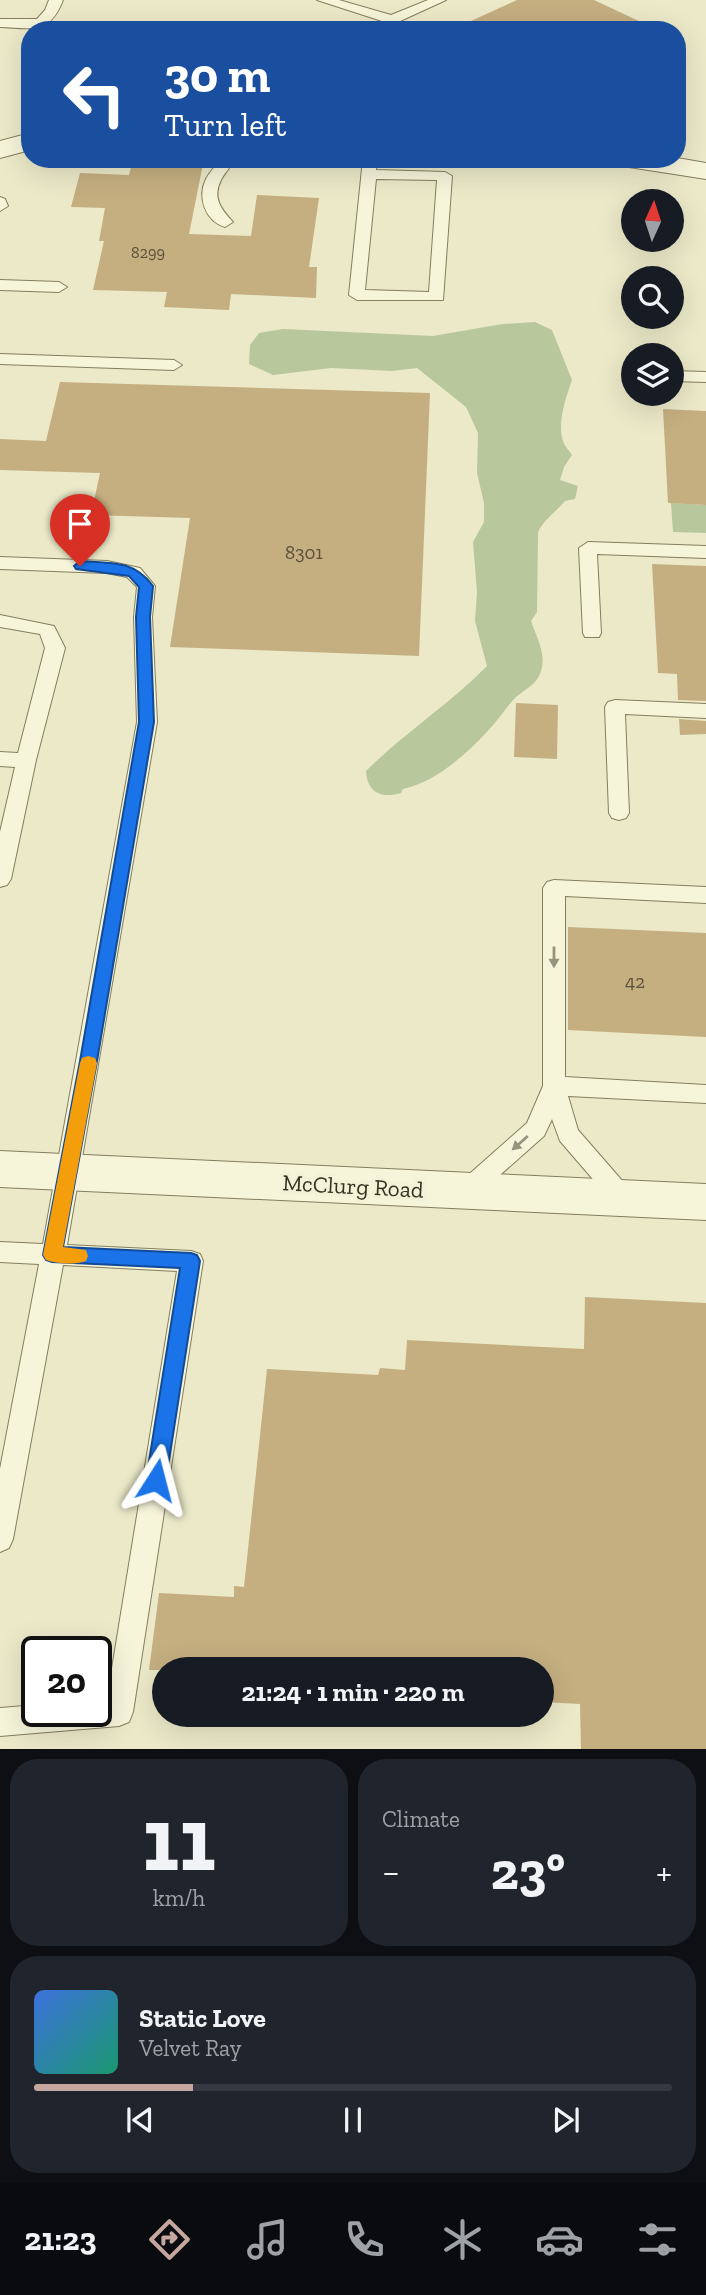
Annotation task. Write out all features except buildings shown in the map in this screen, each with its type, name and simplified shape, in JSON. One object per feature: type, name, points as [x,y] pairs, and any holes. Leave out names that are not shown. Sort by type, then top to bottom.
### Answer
[{"type":"street","points":[[0,150],[21,144]]},
{"type":"street","points":[[686,168],[706,171]]},
{"type":"street","name":"McClurg Road","points":[[0,1169],[706,1202]]},
{"type":"lane","points":[[47,21],[57,0]]},
{"type":"lane","points":[[324,0],[380,21]]},
{"type":"lane","points":[[399,21],[439,0]]},
{"type":"lane","points":[[0,23],[21,23]]},
{"type":"lane","points":[[223,168],[214,179],[210,206],[215,216],[225,222]]},
{"type":"lane","points":[[370,168],[357,295],[437,297],[445,176],[378,168]]},
{"type":"lane","points":[[0,285],[59,287]]},
{"type":"lane","points":[[0,359],[174,365]]},
{"type":"lane","points":[[684,376],[706,377]]},
{"type":"lane","points":[[592,633],[588,548],[706,552]]},
{"type":"lane","points":[[0,563],[107,567],[133,572],[146,586],[143,617],[147,722],[0,1539]]},
{"type":"lane","points":[[0,621],[47,630],[55,648],[0,879]]},
{"type":"lane","points":[[619,813],[615,707],[706,711]]},
{"type":"lane","points":[[0,759],[26,761]]},
{"type":"lane","points":[[624,1199],[568,1134],[554,1086],[554,888],[706,895]]},
{"type":"lane","points":[[554,1086],[706,1094]]},
{"type":"lane","points":[[466,1191],[536,1129],[554,1086]]},
{"type":"lane","points":[[0,1252],[191,1261],[118,1712],[0,1722]]},
{"type":"green space","points":[[535,322],[552,330],[572,380],[563,410],[561,434],[572,455],[560,480],[578,486],[575,499],[565,501],[538,533],[537,612],[531,621],[540,644],[542,667],[535,682],[512,701],[465,754],[442,772],[403,789],[401,793],[381,794],[372,789],[366,771],[487,666],[475,621],[477,592],[473,542],[484,522],[484,503],[477,473],[478,433],[466,407],[417,368],[392,371],[331,368],[273,375],[249,364],[250,345],[259,333],[283,329],[433,336],[502,324]]},
{"type":"green space","points":[[671,503],[706,505],[706,533],[673,532]]},
{"type":"slow traffic","points":[[79,1256],[52,1255],[88,1063]]},
{"type":"route","points":[[80,566],[133,572],[146,586],[143,617],[147,722],[89,1061],[52,1255],[191,1261],[156,1480]]}]
